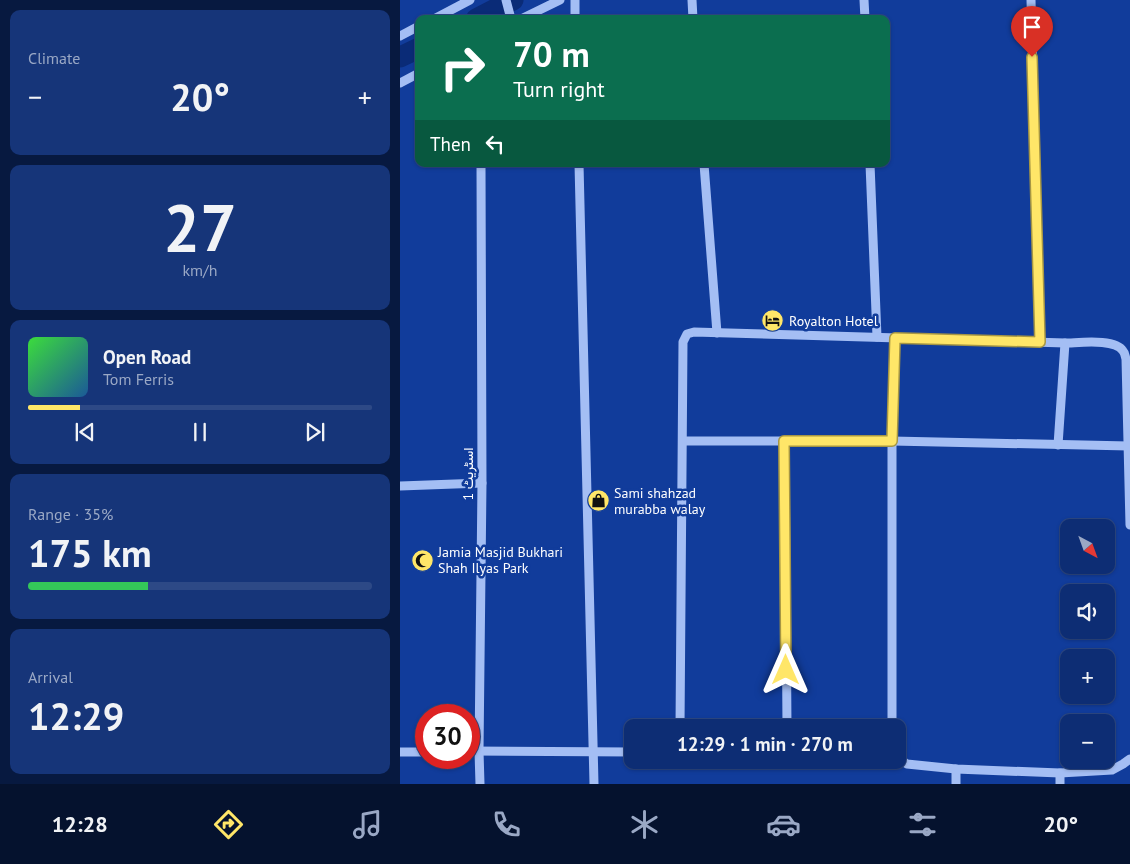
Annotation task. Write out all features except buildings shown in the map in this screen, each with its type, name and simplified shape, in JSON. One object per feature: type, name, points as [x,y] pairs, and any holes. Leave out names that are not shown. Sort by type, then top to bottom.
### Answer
[{"type":"street","points":[[442,15],[470,0]]},
{"type":"street","points":[[506,0],[510,15]]},
{"type":"street","points":[[529,15],[560,0]]},
{"type":"street","points":[[575,0],[576,15]]},
{"type":"street","points":[[692,0],[694,15]]},
{"type":"street","points":[[864,0],[865,15]]},
{"type":"street","points":[[1031,0],[1040,342]]},
{"type":"street","points":[[400,36],[415,28]]},
{"type":"street","points":[[400,83],[415,75]]},
{"type":"street","name":"اسٹریٹ 1","points":[[480,704],[482,483],[481,167]]},
{"type":"street","points":[[579,167],[594,784]]},
{"type":"street","points":[[704,167],[717,333]]},
{"type":"street","points":[[870,167],[877,337]]},
{"type":"street","points":[[680,719],[683,342],[687,334],[694,332],[1130,344]]},
{"type":"street","points":[[892,719],[892,441],[895,338]]},
{"type":"street","points":[[1058,445],[1065,343]]},
{"type":"street","points":[[1116,345],[1123,350],[1126,359],[1130,525]]},
{"type":"street","points":[[683,441],[892,441],[1129,446]]},
{"type":"street","points":[[784,441],[787,719]]},
{"type":"street","points":[[400,486],[482,483]]},
{"type":"street","points":[[480,751],[624,752]]},
{"type":"street","points":[[400,752],[415,752]]},
{"type":"street","points":[[906,763],[956,769],[1060,773],[1112,770],[1130,759]]},
{"type":"street","name":"اسٹریٹ 1","points":[[480,769],[480,784]]},
{"type":"street","points":[[956,769],[956,784]]},
{"type":"street","points":[[1060,773],[1060,784]]},
{"type":"waterway","points":[[484,15],[513,0]]},
{"type":"waterway","points":[[400,57],[415,50]]},
{"type":"place","name":"Royalton Hotel","points":[[773,321]]},
{"type":"place","name":"Sami shahzad murabba walay","points":[[598,501]]},
{"type":"place","name":"Jamia Masjid Bukhari Shah Ilyas Park","points":[[422,560]]},
{"type":"route","points":[[786,670],[784,441],[892,441],[895,338],[1040,342],[1032,57]]}]
